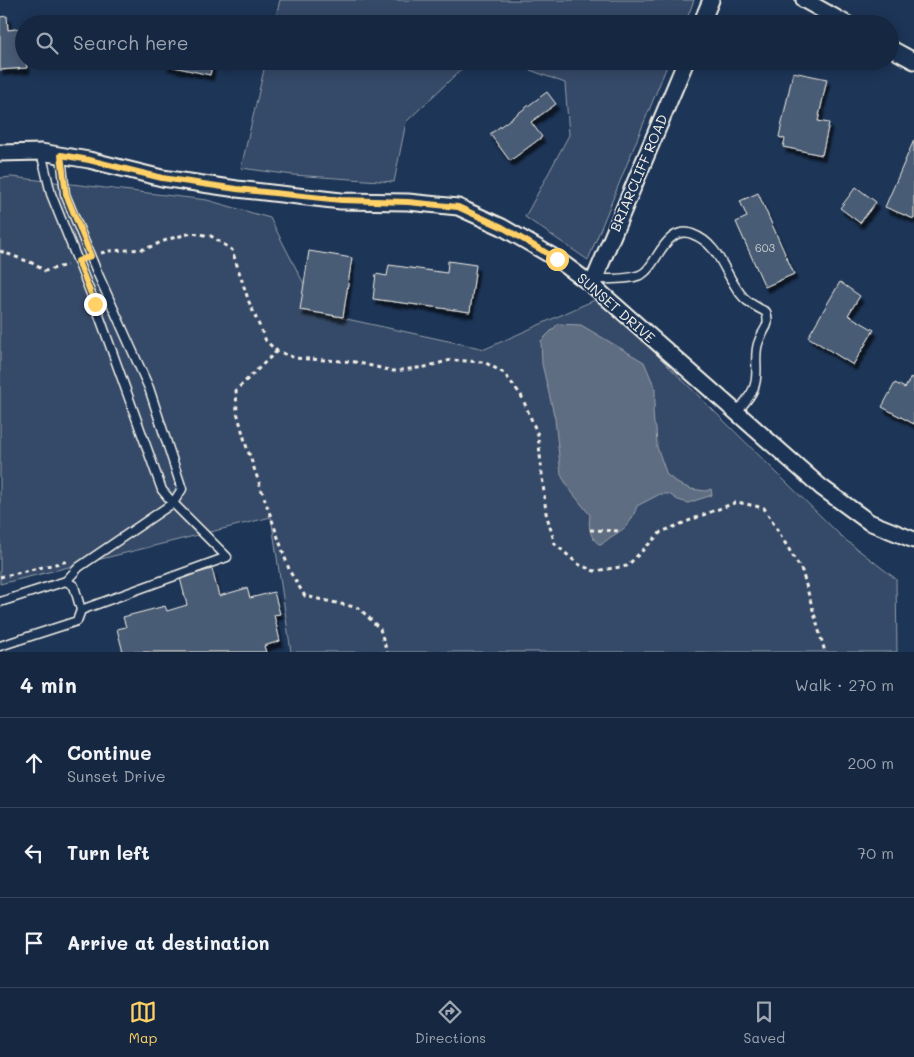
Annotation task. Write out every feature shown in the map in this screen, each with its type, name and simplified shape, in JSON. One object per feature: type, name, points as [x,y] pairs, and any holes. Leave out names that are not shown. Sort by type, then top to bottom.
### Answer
[{"type":"street","points":[[705,15],[711,0]]},
{"type":"street","points":[[804,0],[831,15]]},
{"type":"street","points":[[899,53],[914,61]]},
{"type":"street","name":"BRIARCLIFF ROAD","points":[[593,282],[682,70]]},
{"type":"street","name":"SUNSET DRIVE","points":[[0,153],[40,152],[61,155],[162,178],[237,189],[341,200],[408,202],[458,207],[502,227],[593,282],[736,413],[821,487],[870,522],[914,540]]},
{"type":"lane","points":[[40,152],[51,194],[95,304],[162,490],[227,557],[81,610]]},
{"type":"lane","points":[[0,602],[66,581],[79,567],[174,503],[182,488],[149,388],[66,194],[61,155]]},
{"type":"lane","points":[[593,282],[640,276],[647,271],[666,242],[676,234],[687,232],[710,244],[720,257],[734,284],[744,298],[766,312],[769,321],[759,340],[755,384],[750,397],[736,413]]},
{"type":"lane","points":[[0,646],[77,622],[81,610],[74,586],[66,581]]},
{"type":"path","points":[[91,256],[109,251],[145,249],[168,239],[192,233],[211,236],[232,250],[249,302],[266,341],[277,351],[295,358],[355,362],[393,371],[425,367],[451,360],[484,362],[504,373],[521,395],[538,435],[546,513],[554,544],[578,564],[594,571],[627,566],[661,532],[708,512],[737,502],[764,508],[802,571],[825,652]]},
{"type":"path","points":[[0,252],[32,263],[45,271],[78,261]]},
{"type":"path","points":[[277,351],[236,390],[237,412],[246,444],[290,572],[305,596],[358,608],[380,629],[387,652]]},
{"type":"path","points":[[590,530],[622,531]]},
{"type":"shaded area","points":[[280,0],[694,0],[688,15],[276,15]]},
{"type":"shaded area","points":[[264,70],[461,70],[406,122],[394,182],[293,175],[241,168]]},
{"type":"shaded area","points":[[530,70],[665,70],[588,260],[525,217],[569,135],[565,83]]},
{"type":"shaded area","points":[[12,177],[207,200],[270,218],[319,313],[485,349],[599,298],[843,538],[896,579],[897,652],[291,652],[271,517],[0,584],[0,178]]},
{"type":"shaded area","points":[[558,324],[581,325],[644,362],[655,388],[653,410],[657,447],[667,475],[679,484],[691,489],[706,491],[711,489],[712,495],[688,503],[678,500],[669,494],[660,494],[637,506],[627,526],[601,545],[594,540],[589,524],[590,515],[570,490],[561,475],[555,419],[542,364],[541,341]]},
{"type":"building","points":[[7,16],[8,30],[15,29],[15,69],[0,70],[0,17]]},
{"type":"building","points":[[188,70],[211,70],[210,75]]},
{"type":"building","points":[[793,72],[827,79],[818,121],[829,123],[822,155],[783,147],[785,139],[779,137]]},
{"type":"building","points":[[547,92],[556,104],[531,122],[542,137],[510,161],[490,134]]},
{"type":"building","points":[[914,140],[914,219],[885,207]]},
{"type":"building","points":[[856,187],[876,202],[860,223],[840,208]]},
{"type":"building","points":[[758,193],[794,274],[765,287],[736,222],[747,217],[740,201]]},
{"type":"building","points":[[309,251],[352,258],[343,317],[300,310]]},
{"type":"building","points":[[448,261],[476,265],[470,312],[373,299],[376,274],[387,276],[389,265],[447,273]]},
{"type":"building","points":[[840,282],[860,296],[848,315],[874,330],[853,365],[808,337]]},
{"type":"building","points":[[911,377],[914,379],[914,424],[882,407],[895,383],[905,388]]},
{"type":"building","points":[[212,569],[219,596],[247,588],[250,598],[274,592],[280,614],[274,615],[280,641],[264,646],[266,652],[123,652],[117,629],[126,627],[123,617],[165,606],[167,611],[187,605],[180,578]]},
{"type":"route","points":[[95,304],[78,261],[91,256],[66,194],[61,155],[162,178],[237,189],[341,200],[408,202],[458,207],[502,227],[557,259]]}]
